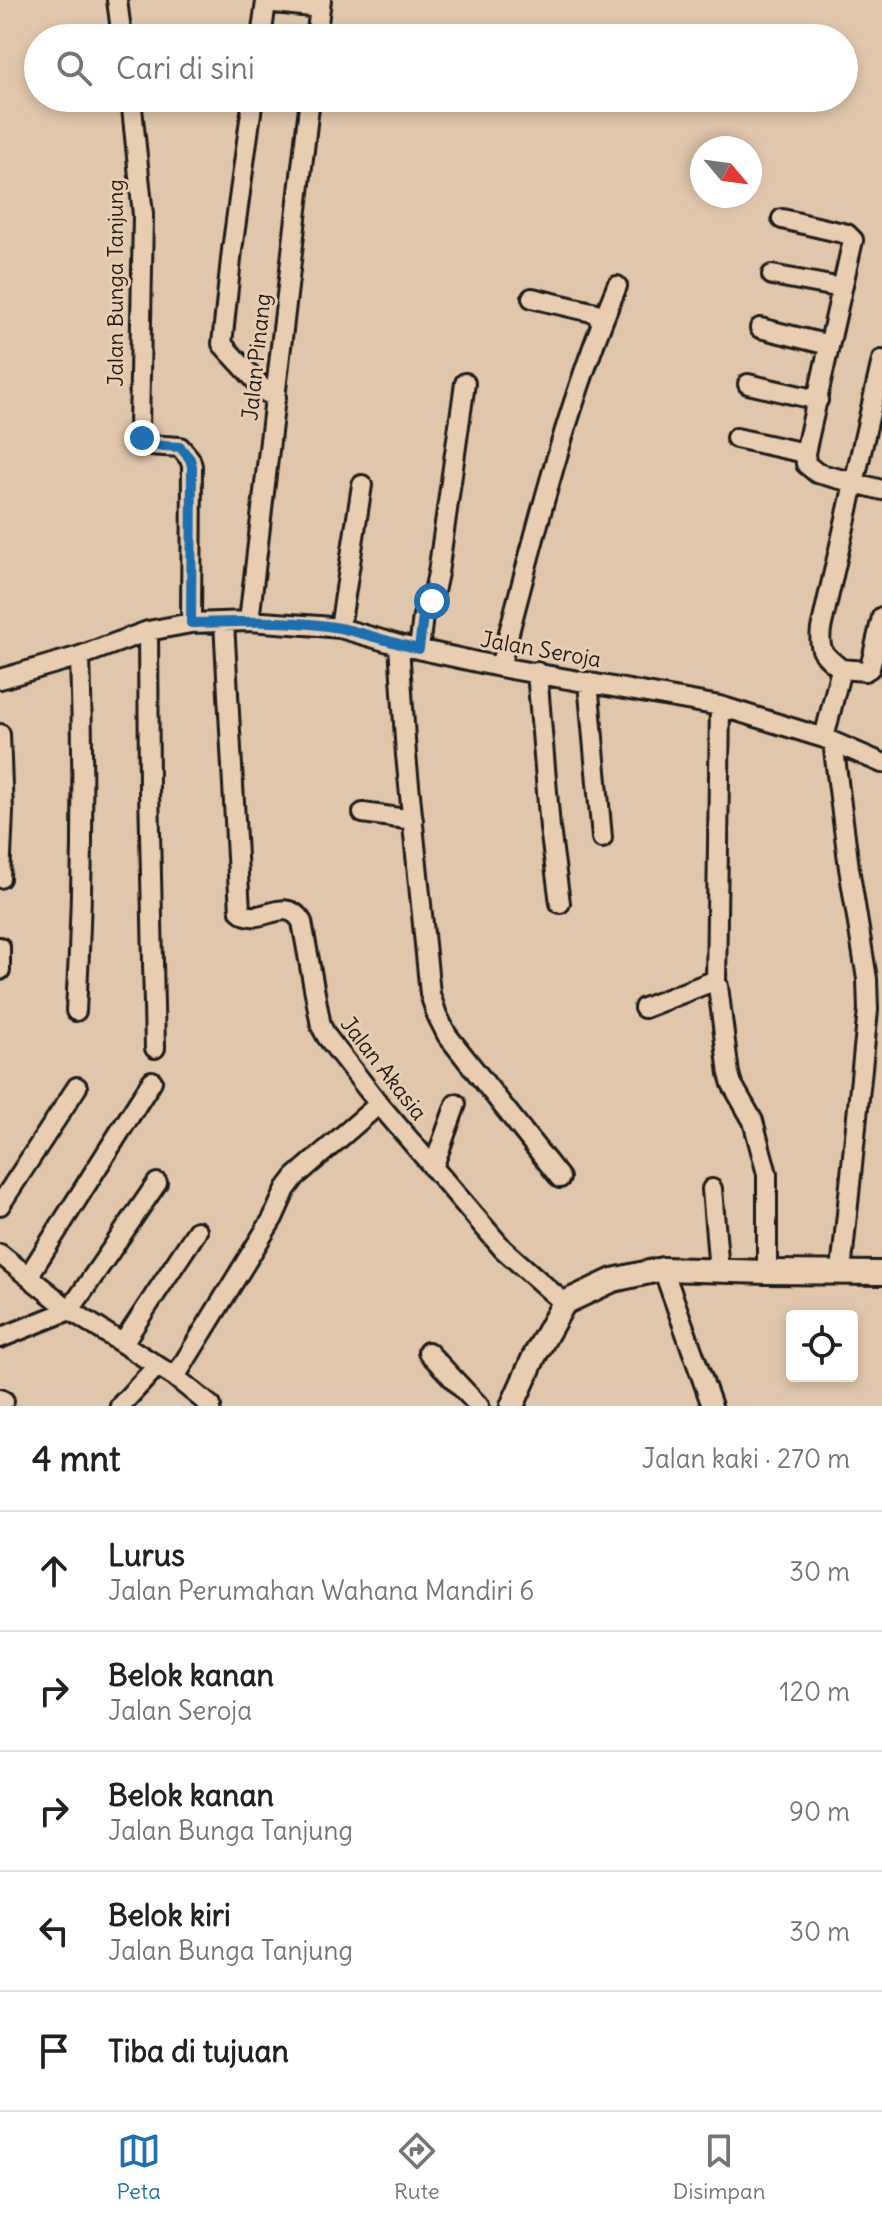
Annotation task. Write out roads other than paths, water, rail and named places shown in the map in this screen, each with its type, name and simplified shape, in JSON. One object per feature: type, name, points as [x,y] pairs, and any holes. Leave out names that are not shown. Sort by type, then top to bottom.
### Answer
[{"type":"main road","points":[[512,1406],[534,1357],[564,1303],[613,1280],[663,1269],[882,1273]]},
{"type":"street","points":[[117,0],[120,24]]},
{"type":"street","points":[[263,24],[266,2],[320,4],[318,24]]},
{"type":"street","name":"Jalan Bunga Tanjung","points":[[132,112],[143,215],[139,429],[148,445],[180,447],[192,466],[191,623]]},
{"type":"street","points":[[251,112],[222,344],[267,393],[276,397]]},
{"type":"street","name":"Jalan Pinang","points":[[249,621],[308,112]]},
{"type":"street","points":[[782,219],[850,236],[853,240],[805,453],[806,464],[812,470],[882,490]]},
{"type":"street","points":[[772,275],[842,288]]},
{"type":"street","points":[[500,667],[565,426],[617,286]]},
{"type":"street","points":[[532,298],[596,313],[601,323]]},
{"type":"street","points":[[760,328],[829,345]]},
{"type":"street","points":[[882,360],[819,642],[823,653],[841,669],[865,671],[870,668],[882,617]]},
{"type":"street","points":[[419,649],[423,616],[432,601],[438,573],[465,383]]},
{"type":"street","points":[[748,384],[818,400]]},
{"type":"street","points":[[736,438],[805,453]]},
{"type":"street","points":[[340,628],[362,485]]},
{"type":"street","name":"Jalan Seroja","points":[[0,679],[80,656],[148,631],[191,623],[249,621],[340,628],[399,645],[500,667],[720,706],[828,740],[882,763]]},
{"type":"street","name":"Jalan Akasia","points":[[224,622],[240,911],[249,917],[288,909],[298,915],[302,922],[321,1026],[327,1037],[379,1104],[503,1249],[564,1303]]},
{"type":"street","points":[[148,631],[155,1048]]},
{"type":"street","points":[[399,645],[430,994],[447,1035],[560,1178]]},
{"type":"street","points":[[76,1011],[82,806],[80,656]]},
{"type":"street","points":[[841,669],[828,740],[867,979],[868,1010],[841,1272]]},
{"type":"street","points":[[537,672],[550,828],[560,903]]},
{"type":"street","points":[[588,682],[602,838]]},
{"type":"street","points":[[720,706],[716,984],[729,1074],[753,1121],[767,1174],[767,1272]]},
{"type":"street","points":[[0,734],[3,812],[0,878]]},
{"type":"street","points":[[363,813],[413,820]]},
{"type":"street","points":[[0,947],[0,970]]},
{"type":"street","points":[[644,1008],[711,982],[716,984]]},
{"type":"street","points":[[29,1275],[152,1081]]},
{"type":"street","points":[[0,1205],[77,1087]]},
{"type":"street","points":[[175,1377],[273,1218],[286,1189],[295,1177],[379,1104]]},
{"type":"street","points":[[433,1168],[456,1104]]},
{"type":"street","points":[[0,1338],[70,1310],[157,1183]]},
{"type":"street","points":[[712,1189],[719,1271]]},
{"type":"street","points":[[123,1343],[197,1231]]},
{"type":"street","points":[[0,1254],[70,1310],[175,1377],[211,1406]]},
{"type":"street","points":[[663,1269],[712,1406]]},
{"type":"street","points":[[428,1352],[479,1406]]},
{"type":"street","points":[[120,1406],[157,1366]]}]
